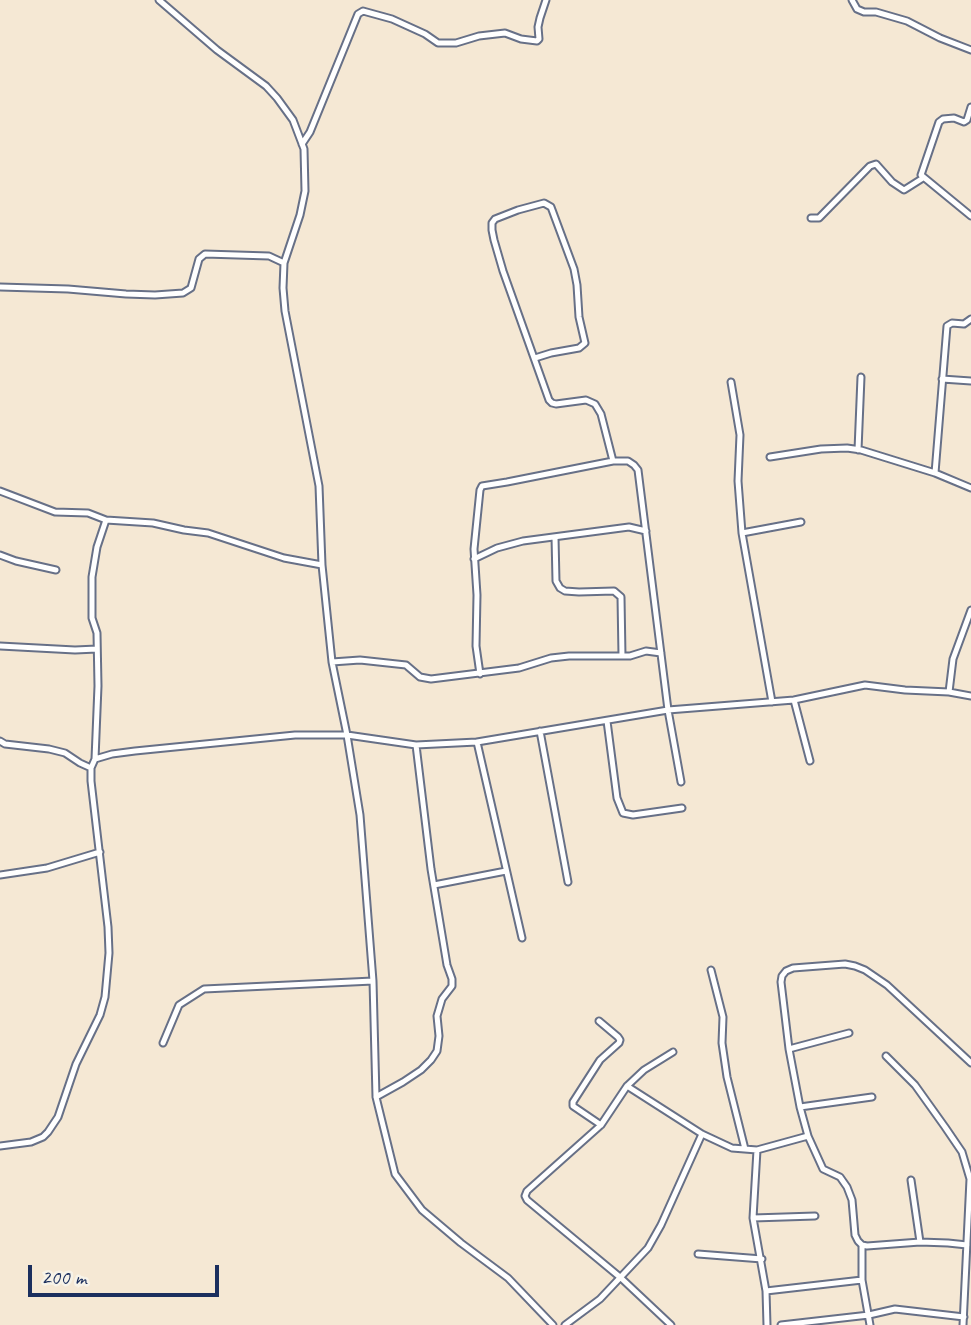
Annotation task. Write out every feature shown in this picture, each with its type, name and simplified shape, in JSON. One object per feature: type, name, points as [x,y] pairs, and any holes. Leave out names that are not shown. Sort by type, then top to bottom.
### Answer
[{"type":"street","points":[[159,0],[217,50],[266,86],[293,120],[302,144],[305,191],[285,263],[285,311],[319,486],[321,565],[332,662],[360,815],[373,981],[376,1097],[396,1174],[422,1210],[508,1278],[553,1325]]},
{"type":"street","points":[[302,144],[310,132],[358,14],[363,11],[392,19],[438,43],[456,43],[479,36],[505,33],[537,41],[546,0]]},
{"type":"street","points":[[852,0],[857,9],[864,12],[876,12],[907,21],[971,50]]},
{"type":"street","points":[[971,107],[964,122],[954,118],[939,122],[922,172],[923,178],[971,216]]},
{"type":"street","points":[[811,218],[819,218],[870,166],[876,164],[892,182],[904,190],[923,178]]},
{"type":"street","points":[[535,358],[579,348],[585,343],[579,317],[574,269],[551,207],[544,203],[498,218],[492,223],[492,230],[503,271],[535,358],[552,403],[586,400],[595,404],[601,414],[613,461]]},
{"type":"street","points":[[0,287],[68,289],[126,295],[183,293],[191,288],[199,259],[205,254],[269,256],[285,263]]},
{"type":"street","points":[[935,473],[947,326],[953,323],[964,324],[971,318]]},
{"type":"street","points":[[858,450],[861,377]]},
{"type":"street","points":[[942,379],[971,381]]},
{"type":"street","points":[[731,382],[740,435],[738,481],[742,533],[772,702]]},
{"type":"street","points":[[771,457],[847,448],[935,473],[971,488]]},
{"type":"street","points":[[481,674],[476,646],[477,595],[474,559],[482,486],[613,461],[628,461],[638,470],[668,710],[681,782]]},
{"type":"street","points":[[0,491],[55,512],[88,513],[106,520],[153,523],[208,533],[284,558],[321,565]]},
{"type":"street","points":[[0,1146],[31,1142],[48,1132],[58,1116],[76,1064],[100,1015],[107,978],[108,927],[91,781],[95,759],[98,686],[97,634],[92,618],[92,578],[97,547],[106,520]]},
{"type":"street","points":[[742,533],[801,522]]},
{"type":"street","points":[[474,559],[497,548],[523,541],[629,527],[646,531]]},
{"type":"street","points":[[555,537],[556,581],[560,588],[579,592],[614,591],[620,595],[622,656]]},
{"type":"street","points":[[0,555],[57,570]]},
{"type":"street","points":[[949,692],[953,659],[971,610]]},
{"type":"street","points":[[0,646],[97,649]]},
{"type":"street","points":[[332,662],[360,660],[406,665],[420,677],[431,679],[519,668],[569,656],[630,656],[646,651],[661,653]]},
{"type":"street","points":[[95,759],[135,751],[295,735],[347,735],[416,745],[477,742],[668,710],[794,700],[865,685],[971,696]]},
{"type":"street","points":[[794,700],[810,761]]},
{"type":"street","points":[[607,721],[617,798],[623,814],[682,808]]},
{"type":"street","points":[[540,731],[568,882]]},
{"type":"street","points":[[0,741],[65,753],[92,768]]},
{"type":"street","points":[[477,742],[522,938]]},
{"type":"street","points":[[376,1097],[421,1070],[437,1051],[437,1016],[442,999],[452,986],[434,885],[416,745]]},
{"type":"street","points":[[0,875],[47,868],[100,852]]},
{"type":"street","points":[[434,885],[506,871]]},
{"type":"street","points":[[870,1325],[862,1280],[862,1245],[855,1235],[852,1200],[840,1177],[824,1169],[808,1136],[800,1107],[789,1049],[782,976],[793,968],[845,964],[865,970],[887,985],[971,1063]]},
{"type":"street","points":[[712,970],[723,1017],[722,1043],[727,1076],[745,1149]]},
{"type":"street","points":[[163,1043],[179,1005],[204,989],[373,981]]},
{"type":"street","points":[[599,1021],[620,1040],[600,1060],[573,1106],[601,1125]]},
{"type":"street","points":[[789,1049],[849,1033]]},
{"type":"street","points":[[671,1325],[621,1278],[525,1196],[527,1191],[601,1125],[627,1086],[644,1070],[673,1052]]},
{"type":"street","points":[[886,1055],[915,1085],[962,1152],[970,1179],[963,1325]]},
{"type":"street","points":[[627,1086],[702,1135],[732,1147],[757,1150],[808,1136]]},
{"type":"street","points":[[800,1107],[872,1097]]},
{"type":"street","points":[[565,1325],[600,1299],[648,1248],[702,1135]]},
{"type":"street","points":[[757,1150],[753,1218],[762,1259],[767,1325]]},
{"type":"street","points":[[911,1180],[920,1242]]},
{"type":"street","points":[[753,1218],[815,1216]]},
{"type":"street","points":[[862,1245],[920,1242],[967,1245]]},
{"type":"street","points":[[698,1255],[762,1259]]},
{"type":"street","points":[[766,1291],[862,1280]]},
{"type":"street","points":[[781,1325],[869,1315],[895,1309],[964,1317]]}]
